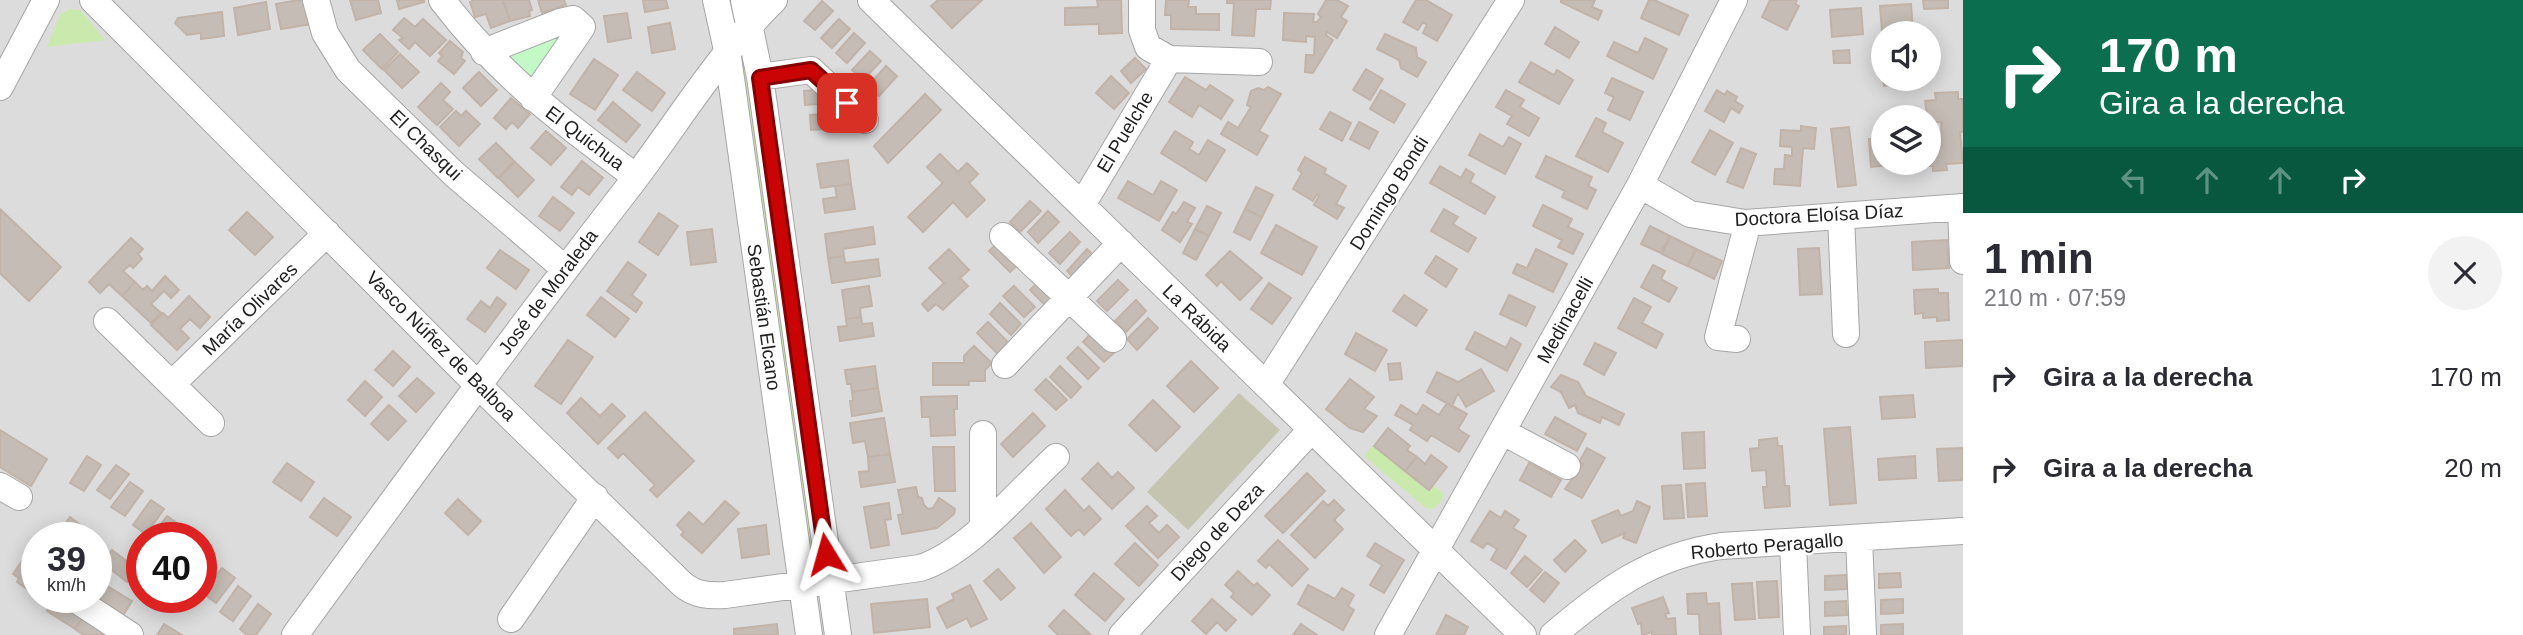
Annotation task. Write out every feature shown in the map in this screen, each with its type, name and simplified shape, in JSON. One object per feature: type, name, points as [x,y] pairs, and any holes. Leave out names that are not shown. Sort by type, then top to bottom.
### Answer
[{"type":"street","points":[[0,87],[46,0]]},
{"type":"street","name":"Vasco Núñez de Balboa","points":[[93,0],[478,385],[694,593],[725,595],[920,568],[937,562],[983,527],[1056,457]]},
{"type":"street","name":"El Chasqui","points":[[316,0],[325,33],[348,70],[454,174],[565,269]]},
{"type":"street","name":"El Quichua","points":[[442,0],[484,52],[533,99],[636,177]]},
{"type":"street","name":"Sebastián Elcano","points":[[716,0],[727,50],[809,635]]},
{"type":"street","name":"José de Moraleda","points":[[295,635],[478,385],[636,177],[727,50],[747,12],[774,0]]},
{"type":"street","name":"La Rábida","points":[[871,0],[1523,635]]},
{"type":"street","points":[[1142,0],[1142,30],[1148,47],[1169,59],[1259,62]]},
{"type":"street","name":"Domingo Bondi","points":[[1266,385],[1511,0]]},
{"type":"street","name":"Medinacelli","points":[[1388,635],[1640,185],[1734,0]]},
{"type":"street","name":"Sebastián Elcano","points":[[747,12],[760,78],[838,635]]},
{"type":"street","name":"El Quichua","points":[[484,52],[560,22],[573,19],[583,27],[533,99]]},
{"type":"street","name":"El Puelche","points":[[1082,205],[1169,59]]},
{"type":"street","points":[[760,78],[811,70],[865,120]]},
{"type":"street","name":"Doctora Eloísa Díaz","points":[[1640,185],[1690,214],[1745,223],[1962,207]]},
{"type":"street","points":[[1962,207],[1963,261]]},
{"type":"street","points":[[1841,216],[1846,334]]},
{"type":"street","points":[[1737,339],[1718,337],[1745,234],[1745,223]]},
{"type":"street","name":"María Olivares","points":[[172,384],[327,233]]},
{"type":"street","points":[[1003,236],[1113,339]]},
{"type":"street","points":[[1005,365],[1121,243]]},
{"type":"street","points":[[107,321],[211,423]]},
{"type":"street","name":"Diego de Deza","points":[[1122,635],[1312,429]]},
{"type":"street","points":[[1503,432],[1567,467]]},
{"type":"street","points":[[983,434],[983,527]]},
{"type":"street","points":[[510,619],[595,497]]},
{"type":"street","name":"Roberto Peragallo","points":[[1553,635],[1626,579],[1664,559],[1683,553],[1721,546],[1963,531]]},
{"type":"street","points":[[1859,538],[1863,635]]},
{"type":"street","points":[[1793,542],[1797,635]]},
{"type":"street","points":[[96,613],[130,635]]},
{"type":"shaded area","points":[[0,0],[1963,0],[1963,635],[0,635]]},
{"type":"shaded area","points":[[1239,393],[1280,430],[1188,530],[1147,492]]},
{"type":"green space","points":[[69,9],[80,10],[105,40],[47,47],[60,15]]},
{"type":"green space","points":[[572,24],[532,91],[501,50]]},
{"type":"green space","points":[[747,66],[815,561],[810,559],[743,71]]},
{"type":"green space","points":[[1373,445],[1429,492],[1434,486],[1445,495],[1435,508],[1427,509],[1364,456]]},
{"type":"building","points":[[308,0],[312,24],[281,29],[276,4]]},
{"type":"building","points":[[350,0],[378,0],[381,13],[356,20]]},
{"type":"building","points":[[397,0],[424,0],[424,2],[399,9]]},
{"type":"building","points":[[503,0],[510,21],[491,28],[486,14],[475,17],[470,2]]},
{"type":"building","points":[[503,0],[529,0],[532,10],[529,11],[530,16],[510,21]]},
{"type":"building","points":[[538,0],[564,0],[566,5],[542,13]]},
{"type":"building","points":[[643,0],[666,0],[668,8],[645,12]]},
{"type":"building","points":[[938,0],[982,0],[952,28],[931,6]]},
{"type":"building","points":[[1097,0],[1121,0],[1122,33],[1099,34],[1099,24],[1065,25],[1065,8],[1098,7]]},
{"type":"building","points":[[1166,0],[1189,0],[1188,7],[1196,7],[1196,14],[1219,14],[1219,30],[1171,29],[1171,15],[1165,15]]},
{"type":"building","points":[[1227,0],[1271,0],[1270,9],[1256,9],[1254,36],[1232,35],[1234,3],[1227,3]]},
{"type":"building","points":[[1326,0],[1337,0],[1348,6],[1341,17],[1347,21],[1337,38],[1327,32],[1326,35],[1333,40],[1313,73],[1305,72],[1306,55],[1314,55],[1315,37],[1306,36],[1306,42],[1283,40],[1284,13],[1314,14],[1313,22],[1317,22],[1321,17],[1318,14]]},
{"type":"building","points":[[1416,0],[1426,0],[1452,15],[1437,41],[1423,33],[1427,25],[1423,22],[1418,30],[1403,22]]},
{"type":"building","points":[[1561,0],[1595,0],[1592,7],[1602,11],[1598,20]]},
{"type":"building","points":[[1649,0],[1688,15],[1679,35],[1641,18]]},
{"type":"building","points":[[1770,0],[1797,0],[1795,4],[1799,6],[1787,30],[1762,17]]},
{"type":"building","points":[[1923,0],[1948,0],[1948,8],[1924,9]]},
{"type":"building","points":[[822,1],[833,11],[815,30],[804,21]]},
{"type":"building","points":[[266,2],[270,29],[238,35],[234,8]]},
{"type":"building","points":[[1911,4],[1912,21],[1881,21],[1880,6]]},
{"type":"building","points":[[1861,8],[1863,34],[1832,37],[1830,10]]},
{"type":"building","points":[[222,12],[224,36],[201,39],[201,33],[187,35],[175,23],[178,18]]},
{"type":"building","points":[[627,13],[631,38],[608,42],[604,16]]},
{"type":"building","points":[[404,18],[415,27],[423,19],[446,40],[430,56],[415,42],[409,49],[399,40],[403,38],[393,30]]},
{"type":"building","points":[[839,19],[850,29],[832,48],[821,38]]},
{"type":"building","points":[[670,23],[675,49],[652,53],[648,27]]},
{"type":"building","points":[[1555,27],[1579,42],[1569,58],[1545,44]]},
{"type":"building","points":[[854,33],[865,43],[847,63],[836,53]]},
{"type":"building","points":[[380,34],[398,52],[382,69],[363,50]]},
{"type":"building","points":[[1385,34],[1416,48],[1417,57],[1426,62],[1417,77],[1401,68],[1399,60],[1377,49]]},
{"type":"building","points":[[1645,38],[1667,49],[1653,79],[1607,56],[1614,42],[1638,53]]},
{"type":"building","points":[[450,41],[463,52],[461,58],[465,61],[454,74],[438,61],[442,56],[439,53]]},
{"type":"building","points":[[1849,50],[1850,63],[1834,63],[1833,51]]},
{"type":"building","points":[[870,51],[881,61],[863,80],[852,70]]},
{"type":"building","points":[[400,54],[419,72],[402,88],[384,70]]},
{"type":"building","points":[[1135,58],[1146,69],[1131,83],[1121,71]]},
{"type":"building","points":[[594,59],[618,75],[595,110],[570,94]]},
{"type":"building","points":[[1531,62],[1554,75],[1557,70],[1573,80],[1559,104],[1519,82]]},
{"type":"building","points":[[886,66],[897,76],[879,96],[868,86]]},
{"type":"building","points":[[1366,69],[1383,79],[1370,100],[1353,90]]},
{"type":"building","points":[[479,72],[497,90],[481,106],[463,88]]},
{"type":"building","points":[[637,72],[665,93],[652,111],[623,90]]},
{"type":"building","points":[[1111,76],[1129,93],[1114,109],[1096,93]]},
{"type":"building","points":[[1185,77],[1206,90],[1210,85],[1233,100],[1221,119],[1199,105],[1192,117],[1169,102]]},
{"type":"building","points":[[1612,78],[1643,92],[1630,120],[1608,110],[1614,97],[1605,93]]},
{"type":"building","points":[[441,83],[450,92],[443,100],[453,109],[437,125],[418,107]]},
{"type":"building","points":[[1268,87],[1281,94],[1259,131],[1268,136],[1257,155],[1221,134],[1228,122],[1238,128],[1251,107],[1247,105],[1251,91]]},
{"type":"building","points":[[830,89],[832,103],[805,105],[804,91]]},
{"type":"building","points":[[1381,90],[1405,104],[1394,123],[1370,109]]},
{"type":"building","points":[[1506,90],[1524,100],[1520,107],[1539,118],[1529,136],[1507,124],[1512,116],[1496,107]]},
{"type":"building","points":[[1717,90],[1725,95],[1727,91],[1737,97],[1735,101],[1743,106],[1739,113],[1731,108],[1724,122],[1705,111]]},
{"type":"building","points":[[1958,92],[1958,99],[1963,99],[1963,132],[1960,132],[1963,163],[1946,164],[1947,170],[1941,170],[1941,105],[1926,105],[1925,101],[1936,100],[1935,93]]},
{"type":"building","points":[[925,94],[941,110],[888,163],[874,146]]},
{"type":"building","points":[[511,98],[530,114],[518,128],[512,122],[506,129],[494,118]]},
{"type":"building","points":[[613,102],[640,125],[626,142],[598,120]]},
{"type":"building","points":[[456,111],[461,116],[466,111],[480,124],[459,146],[440,127]]},
{"type":"building","points":[[1330,112],[1351,123],[1342,141],[1320,129]]},
{"type":"building","points":[[836,113],[837,128],[811,130],[810,115]]},
{"type":"building","points":[[1596,118],[1606,123],[1602,132],[1623,143],[1608,172],[1576,156]]},
{"type":"building","points":[[1359,122],[1378,132],[1369,149],[1350,139]]},
{"type":"building","points":[[1801,126],[1816,128],[1814,149],[1803,148],[1800,186],[1774,184],[1775,169],[1784,169],[1785,155],[1792,156],[1792,147],[1780,146],[1781,130],[1801,131]]},
{"type":"building","points":[[1849,127],[1856,185],[1838,187],[1831,129]]},
{"type":"building","points":[[1710,130],[1733,143],[1715,175],[1692,162]]},
{"type":"building","points":[[546,131],[566,148],[551,165],[531,148]]},
{"type":"building","points":[[1175,131],[1193,142],[1189,149],[1199,155],[1208,140],[1225,150],[1206,181],[1161,153]]},
{"type":"building","points":[[1480,134],[1503,147],[1509,137],[1521,144],[1505,174],[1469,155]]},
{"type":"building","points":[[496,143],[514,161],[498,178],[479,159]]},
{"type":"building","points":[[1741,148],[1756,154],[1743,188],[1727,182]]},
{"type":"building","points":[[940,154],[958,172],[967,163],[978,174],[969,183],[985,200],[967,217],[953,202],[923,232],[908,217],[943,183],[927,167]]},
{"type":"building","points":[[1546,156],[1592,177],[1588,186],[1596,190],[1587,209],[1562,197],[1565,191],[1536,177]]},
{"type":"building","points":[[1305,157],[1326,169],[1324,173],[1346,186],[1336,204],[1344,208],[1337,219],[1314,205],[1319,196],[1317,194],[1313,201],[1293,189],[1302,173],[1298,170]]},
{"type":"building","points":[[848,160],[851,184],[821,188],[817,164]]},
{"type":"building","points":[[582,161],[603,178],[589,195],[578,187],[572,195],[561,187]]},
{"type":"building","points":[[515,162],[534,180],[518,197],[499,178]]},
{"type":"building","points":[[1440,166],[1461,178],[1466,169],[1474,174],[1470,182],[1495,197],[1485,214],[1430,183]]},
{"type":"building","points":[[1128,181],[1153,195],[1161,181],[1177,190],[1159,221],[1118,198]]},
{"type":"building","points":[[851,184],[855,209],[825,213],[823,199],[837,197],[835,186]]},
{"type":"building","points":[[1256,187],[1273,195],[1262,217],[1245,209]]},
{"type":"building","points":[[553,197],[574,213],[560,231],[539,216]]},
{"type":"building","points":[[1030,201],[1041,211],[1020,232],[1010,222]]},
{"type":"building","points":[[1184,202],[1195,208],[1187,222],[1192,224],[1180,242],[1162,230],[1173,212],[1176,214]]},
{"type":"building","points":[[1543,205],[1572,219],[1568,227],[1583,234],[1573,254],[1558,247],[1562,240],[1533,226]]},
{"type":"building","points":[[1207,206],[1221,213],[1209,236],[1195,229]]},
{"type":"building","points":[[0,209],[61,267],[29,301],[0,273]]},
{"type":"building","points":[[1245,209],[1262,217],[1250,240],[1234,232]]},
{"type":"building","points":[[1444,209],[1458,217],[1453,224],[1476,238],[1468,252],[1431,231]]},
{"type":"building","points":[[1048,211],[1059,222],[1038,243],[1028,232]]},
{"type":"building","points":[[247,212],[273,237],[255,255],[229,230]]},
{"type":"building","points":[[659,213],[678,226],[658,255],[639,242]]},
{"type":"building","points":[[1276,225],[1317,247],[1302,275],[1261,253]]},
{"type":"building","points":[[1650,226],[1670,236],[1661,253],[1641,244]]},
{"type":"building","points":[[873,227],[875,244],[843,249],[844,256],[828,258],[825,234]]},
{"type":"building","points":[[712,229],[716,262],[691,265],[687,232]]},
{"type":"building","points":[[1195,229],[1209,236],[1196,260],[1183,253]]},
{"type":"building","points":[[1070,232],[1080,242],[1060,264],[1049,253]]},
{"type":"building","points":[[1670,236],[1696,249],[1687,266],[1662,254]]},
{"type":"building","points":[[131,238],[143,249],[138,254],[142,259],[133,268],[130,265],[123,271],[135,282],[122,296],[109,284],[100,293],[89,282]]},
{"type":"building","points":[[1947,240],[1949,268],[1913,270],[1912,242]]},
{"type":"building","points":[[1000,241],[1021,262],[1010,272],[989,251]]},
{"type":"building","points":[[1819,248],[1822,294],[1800,295],[1798,249]]},
{"type":"building","points":[[949,249],[969,270],[960,278],[968,286],[943,310],[936,304],[928,311],[922,304],[944,283],[929,268]]},
{"type":"building","points":[[1087,249],[1098,260],[1077,281],[1067,271]]},
{"type":"building","points":[[1536,249],[1567,264],[1553,292],[1513,273],[1517,264],[1527,268]]},
{"type":"building","points":[[1696,249],[1722,261],[1714,279],[1688,266]]},
{"type":"building","points":[[500,250],[529,270],[516,289],[487,268]]},
{"type":"building","points":[[1230,251],[1262,278],[1240,300],[1221,281],[1217,286],[1206,275]]},
{"type":"building","points":[[844,256],[845,263],[878,259],[880,276],[832,283],[828,258]]},
{"type":"building","points":[[1436,256],[1457,269],[1446,287],[1425,273]]},
{"type":"building","points":[[628,262],[646,275],[632,295],[642,303],[636,312],[607,291]]},
{"type":"building","points":[[1653,265],[1665,271],[1661,279],[1677,288],[1669,302],[1641,287]]},
{"type":"building","points":[[165,276],[179,290],[171,298],[164,291],[151,304],[161,313],[151,323],[122,296],[135,282],[143,290],[147,286],[152,291]]},
{"type":"building","points":[[1041,279],[1062,300],[1051,311],[1030,290]]},
{"type":"building","points":[[1118,280],[1128,290],[1107,311],[1097,301]]},
{"type":"building","points":[[1269,283],[1291,298],[1272,324],[1251,309]]},
{"type":"building","points":[[869,286],[872,306],[860,308],[861,317],[846,319],[842,290]]},
{"type":"building","points":[[1014,286],[1035,307],[1024,317],[1003,296]]},
{"type":"building","points":[[1938,289],[1938,293],[1948,293],[1949,320],[1937,321],[1937,317],[1923,318],[1923,313],[1915,314],[1914,290]]},
{"type":"building","points":[[1404,295],[1427,310],[1416,326],[1393,311]]},
{"type":"building","points":[[1509,295],[1535,307],[1526,326],[1500,314]]},
{"type":"building","points":[[189,296],[210,317],[200,328],[190,319],[180,329],[189,338],[177,350],[151,325],[163,313],[168,318]]},
{"type":"building","points":[[497,297],[506,304],[485,332],[467,319],[481,301],[490,308]]},
{"type":"building","points":[[601,297],[629,319],[615,337],[587,315]]},
{"type":"building","points":[[1634,298],[1651,307],[1642,323],[1663,334],[1656,348],[1618,328]]},
{"type":"building","points":[[1136,300],[1146,311],[1126,332],[1115,321]]},
{"type":"building","points":[[1000,303],[1021,324],[1011,335],[990,314]]},
{"type":"building","points":[[861,317],[862,324],[872,323],[874,336],[840,341],[838,327],[847,326],[846,319]]},
{"type":"building","points":[[1148,318],[1158,328],[1137,350],[1127,339]]},
{"type":"building","points":[[988,322],[1009,343],[998,354],[977,333]]},
{"type":"building","points":[[1093,331],[1115,352],[1104,362],[1083,342]]},
{"type":"building","points":[[1475,332],[1506,348],[1511,338],[1521,344],[1507,371],[1466,349]]},
{"type":"building","points":[[1356,333],[1387,350],[1375,371],[1345,354]]},
{"type":"building","points":[[568,340],[593,357],[561,404],[535,386]]},
{"type":"building","points":[[1963,340],[1963,366],[1926,368],[1925,342]]},
{"type":"building","points":[[1595,343],[1616,353],[1604,375],[1584,364]]},
{"type":"building","points":[[974,346],[992,363],[985,370],[985,381],[969,381],[969,385],[933,385],[933,363],[964,363],[964,356]]},
{"type":"building","points":[[1078,347],[1099,368],[1088,379],[1067,358]]},
{"type":"building","points":[[393,351],[410,367],[393,386],[375,370]]},
{"type":"building","points":[[1191,361],[1218,388],[1194,412],[1167,386]]},
{"type":"building","points":[[1400,363],[1402,379],[1390,380],[1388,364]]},
{"type":"building","points":[[875,366],[878,388],[852,392],[851,384],[847,384],[845,370]]},
{"type":"building","points":[[1060,366],[1081,387],[1071,398],[1050,377]]},
{"type":"building","points":[[1481,369],[1494,391],[1466,407],[1458,393],[1452,406],[1427,392],[1437,372],[1458,382]]},
{"type":"building","points":[[1561,375],[1578,382],[1586,396],[1624,414],[1619,425],[1602,417],[1600,423],[1578,413],[1575,405],[1569,408],[1561,392],[1551,387]]},
{"type":"building","points":[[417,378],[434,393],[416,412],[399,396]]},
{"type":"building","points":[[1046,379],[1067,400],[1056,410],[1035,390]]},
{"type":"building","points":[[1350,379],[1374,397],[1364,409],[1377,416],[1363,432],[1350,428],[1326,409]]},
{"type":"building","points":[[365,381],[382,397],[365,416],[348,400]]},
{"type":"building","points":[[878,388],[882,411],[852,416],[852,392]]},
{"type":"building","points":[[1913,395],[1915,417],[1882,419],[1880,397]]},
{"type":"building","points":[[957,396],[957,409],[954,409],[955,435],[931,436],[930,417],[922,417],[921,397]]},
{"type":"building","points":[[581,398],[600,416],[612,404],[625,416],[598,444],[567,413]]},
{"type":"building","points":[[1153,400],[1180,427],[1156,451],[1129,425]]},
{"type":"building","points":[[1447,403],[1467,414],[1458,429],[1469,436],[1459,452],[1431,435],[1427,441],[1410,430],[1413,425],[1395,415],[1401,405],[1417,415],[1423,405],[1439,415]]},
{"type":"building","points":[[389,405],[406,421],[388,440],[371,424]]},
{"type":"building","points":[[645,412],[694,461],[657,497],[650,490],[655,485],[623,453],[618,458],[608,448]]},
{"type":"building","points":[[1033,413],[1045,426],[1013,457],[1001,444]]},
{"type":"building","points":[[1555,417],[1586,434],[1577,451],[1545,434]]},
{"type":"building","points":[[884,418],[890,454],[868,457],[865,441],[853,443],[850,423]]},
{"type":"building","points":[[1850,427],[1856,503],[1830,505],[1824,429]]},
{"type":"building","points":[[1388,428],[1410,446],[1407,450],[1417,457],[1405,471],[1374,446]]},
{"type":"building","points":[[0,430],[47,459],[31,486],[0,467]]},
{"type":"building","points":[[1704,432],[1705,468],[1684,469],[1682,433]]},
{"type":"building","points":[[1777,438],[1778,446],[1782,446],[1785,486],[1789,486],[1790,506],[1765,508],[1763,487],[1767,487],[1766,470],[1752,471],[1750,449],[1759,448],[1759,440]]},
{"type":"building","points":[[933,447],[954,447],[955,491],[935,491]]},
{"type":"building","points":[[1587,448],[1605,458],[1582,498],[1565,489],[1583,464],[1579,462]]},
{"type":"building","points":[[1963,448],[1963,480],[1939,481],[1937,449]]},
{"type":"building","points":[[890,454],[895,482],[861,487],[859,472],[869,471],[868,457]]},
{"type":"building","points":[[1431,455],[1447,467],[1429,490],[1405,471],[1417,457],[1425,464]]},
{"type":"building","points":[[87,456],[101,465],[84,491],[70,483]]},
{"type":"building","points":[[1915,456],[1916,478],[1879,480],[1878,459]]},
{"type":"building","points":[[287,463],[314,482],[301,501],[273,482]]},
{"type":"building","points":[[1098,463],[1112,478],[1118,472],[1134,488],[1112,509],[1082,479]]},
{"type":"building","points":[[1529,463],[1561,480],[1551,497],[1520,480]]},
{"type":"building","points":[[116,465],[129,474],[110,499],[97,490]]},
{"type":"building","points":[[1307,473],[1325,491],[1283,533],[1265,516]]},
{"type":"building","points":[[130,482],[143,491],[125,516],[111,507]]},
{"type":"building","points":[[1705,483],[1707,516],[1688,517],[1686,484]]},
{"type":"building","points":[[1681,485],[1684,518],[1664,519],[1662,486]]},
{"type":"building","points":[[916,487],[918,497],[922,498],[928,509],[933,508],[939,498],[955,509],[954,514],[937,528],[902,534],[898,515],[903,514],[898,490]]},
{"type":"building","points":[[1065,490],[1084,511],[1089,506],[1101,519],[1084,535],[1079,529],[1071,536],[1046,509]]},
{"type":"building","points":[[324,498],[351,517],[337,536],[310,517]]},
{"type":"building","points":[[458,499],[481,521],[468,535],[445,513]]},
{"type":"building","points":[[151,500],[164,509],[155,522],[135,522]]},
{"type":"building","points":[[1334,500],[1344,510],[1334,520],[1343,529],[1315,558],[1291,535],[1323,501],[1328,506]]},
{"type":"building","points":[[725,501],[739,513],[702,553],[681,535],[684,532],[677,525],[689,512],[703,525]]},
{"type":"building","points":[[1637,501],[1650,507],[1636,543],[1623,538],[1625,533],[1602,543],[1592,521],[1618,510],[1621,516],[1633,511]]},
{"type":"building","points":[[889,503],[891,519],[885,520],[889,545],[871,548],[864,507]]},
{"type":"building","points":[[1147,506],[1157,516],[1149,523],[1159,533],[1167,525],[1179,537],[1158,558],[1126,526]]},
{"type":"building","points":[[1490,511],[1501,518],[1505,511],[1519,520],[1513,528],[1526,536],[1506,569],[1491,560],[1497,549],[1487,543],[1483,548],[1471,541]]},
{"type":"building","points":[[167,516],[176,522],[162,522]]},
{"type":"building","points":[[1031,523],[1061,557],[1044,573],[1014,538]]},
{"type":"building","points":[[766,525],[769,554],[742,558],[738,529]]},
{"type":"building","points":[[1278,540],[1308,569],[1292,586],[1269,564],[1266,568],[1258,561]]},
{"type":"building","points":[[1575,540],[1586,551],[1565,572],[1554,560]]},
{"type":"building","points":[[1135,543],[1158,565],[1139,586],[1115,564]]},
{"type":"building","points":[[1375,543],[1404,560],[1384,593],[1370,585],[1382,565],[1367,556]]},
{"type":"building","points":[[112,550],[126,561],[126,581],[112,570]]},
{"type":"building","points":[[1525,556],[1542,570],[1527,587],[1511,573]]},
{"type":"building","points":[[21,562],[21,585],[17,582],[19,578],[13,574]]},
{"type":"building","points":[[222,568],[235,578],[217,602],[217,575]]},
{"type":"building","points":[[998,569],[1015,588],[1001,600],[984,581]]},
{"type":"building","points":[[1238,571],[1254,586],[1257,583],[1270,595],[1252,615],[1231,597],[1234,593],[1225,585]]},
{"type":"building","points":[[1545,572],[1559,583],[1544,602],[1530,590]]},
{"type":"building","points":[[1094,573],[1124,599],[1105,621],[1075,595]]},
{"type":"building","points":[[1900,573],[1901,587],[1879,588],[1879,574]]},
{"type":"building","points":[[1847,575],[1847,589],[1825,590],[1825,576]]},
{"type":"building","points":[[1777,581],[1779,617],[1759,618],[1757,582]]},
{"type":"building","points":[[1752,583],[1755,619],[1735,620],[1732,584]]},
{"type":"building","points":[[970,585],[987,619],[971,627],[967,618],[947,628],[937,608],[954,599],[952,594]]},
{"type":"building","points":[[1308,585],[1335,599],[1342,588],[1354,595],[1348,606],[1354,610],[1343,630],[1298,604]]},
{"type":"building","points":[[238,586],[251,596],[233,621],[220,612]]},
{"type":"building","points":[[112,589],[126,597],[126,611],[122,617],[112,611]]},
{"type":"building","points":[[1706,593],[1707,604],[1719,603],[1721,635],[1700,635],[1699,614],[1688,614],[1687,594]]},
{"type":"building","points":[[1663,597],[1669,613],[1665,614],[1667,619],[1675,618],[1676,635],[1652,635],[1652,632],[1642,635],[1641,623],[1638,624],[1632,608]]},
{"type":"building","points":[[927,599],[930,627],[874,633],[871,604]]},
{"type":"building","points":[[1212,599],[1236,620],[1226,631],[1217,622],[1206,634],[1192,621]]},
{"type":"building","points":[[1903,599],[1903,613],[1881,614],[1881,600]]},
{"type":"building","points":[[1846,601],[1847,615],[1825,616],[1825,602]]},
{"type":"building","points":[[258,604],[271,614],[256,635],[247,635],[240,629]]},
{"type":"building","points":[[1064,610],[1091,635],[1058,635],[1049,626]]},
{"type":"building","points":[[50,613],[85,614],[75,629]]},
{"type":"building","points":[[85,614],[110,635],[84,635],[75,629]]},
{"type":"building","points":[[1446,615],[1468,627],[1464,635],[1436,635]]},
{"type":"building","points":[[164,624],[182,635],[157,635]]},
{"type":"building","points":[[777,624],[778,635],[734,635],[734,629]]},
{"type":"building","points":[[1301,624],[1317,635],[1293,635]]},
{"type":"building","points":[[1903,624],[1903,635],[1881,635],[1881,625]]},
{"type":"building","points":[[1846,626],[1846,635],[1824,635],[1824,627]]},
{"type":"route","points":[[826,554],[760,78],[811,70],[847,103]]}]
